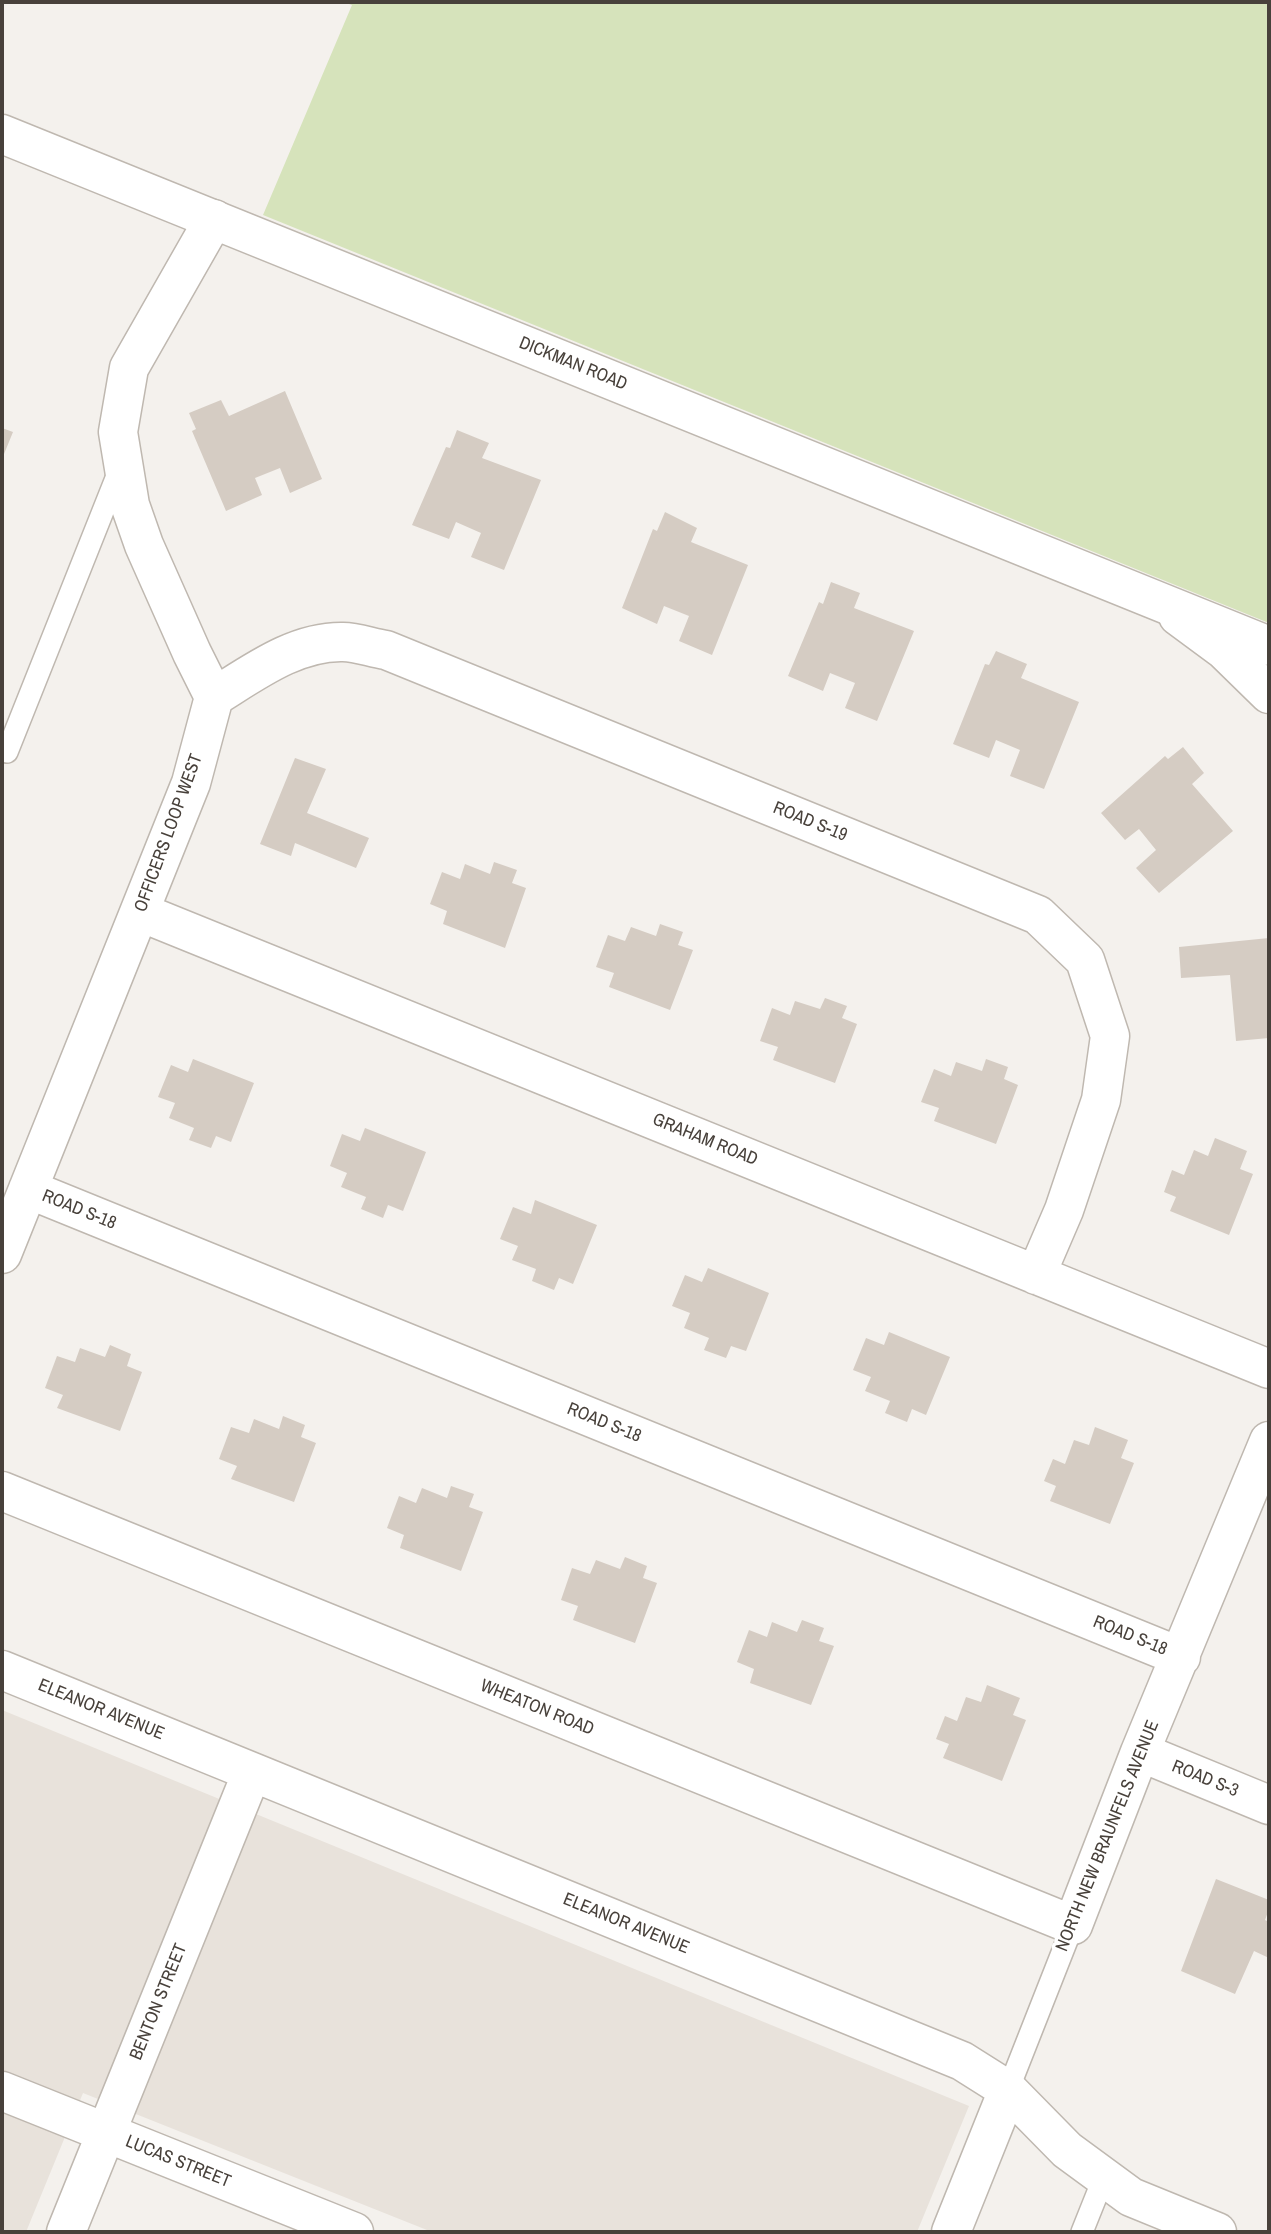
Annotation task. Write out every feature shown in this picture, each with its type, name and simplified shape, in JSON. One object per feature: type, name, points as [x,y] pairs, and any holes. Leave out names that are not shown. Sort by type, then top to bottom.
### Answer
[{"type":"street","name":"DICKMAN ROAD","points":[[2,134],[1269,646]]},
{"type":"street","points":[[214,219],[128,368],[118,432],[130,505],[144,545],[214,697]]},
{"type":"street","name":"DICKMAN ROAD","points":[[1143,595],[1185,620],[1224,650],[1269,694]]},
{"type":"street","name":"ROAD S-19","points":[[214,697],[274,660],[309,647],[343,642],[386,650],[1038,915],[1085,960],[1110,1036],[1101,1100],[1064,1210],[1036,1275]]},
{"type":"street","name":"OFFICERS LOOP WEST","points":[[2,1254],[191,783],[214,697]]},
{"type":"street","name":"GRAHAM ROAD","points":[[140,912],[1269,1369]]},
{"type":"street","name":"ROAD S-18","points":[[27,1189],[1181,1657]]},
{"type":"street","name":"NORTH NEW BRAUNFELS AVENUE","points":[[1073,1925],[1140,1752],[1269,1441]]},
{"type":"street","name":"WHEATON ROAD","points":[[2,1491],[1073,1925]]},
{"type":"street","name":"ELEANOR AVENUE","points":[[2,1670],[962,2061],[1007,2090],[1067,2150],[1131,2197],[1217,2232]]},
{"type":"street","name":"ROAD S-3","points":[[1140,1752],[1269,1805]]},
{"type":"street","name":"BENTON STREET","points":[[66,2232],[252,1772]]},
{"type":"street","name":"NORTH NEW BRAUNFELS AVENUE","points":[[951,2232],[1007,2090]]},
{"type":"street","name":"LUCAS STREET","points":[[2,2091],[354,2232]]},
{"type":"lane","points":[[7,752],[122,465]]},
{"type":"lane","name":"NORTH NEW BRAUNFELS AVENUE","points":[[1007,2090],[1073,1925]]},
{"type":"lane","points":[[1082,2232],[1104,2177]]},
{"type":"shaded area","points":[[2,1710],[969,2106],[917,2232],[432,2232],[83,2093],[26,2232],[2,2232]]},
{"type":"green space","points":[[343,2],[1269,2],[1269,623],[263,215],[352,5]]},
{"type":"building","points":[[285,391],[322,479],[290,493],[280,468],[255,478],[262,495],[226,511],[192,431],[196,429],[189,413],[221,400],[229,416]]},
{"type":"building","points":[[2,428],[13,432],[2,459]]},
{"type":"building","points":[[457,430],[489,443],[482,458],[541,480],[504,570],[471,557],[481,533],[456,522],[449,539],[412,525],[446,447],[450,448]]},
{"type":"building","points":[[665,512],[697,528],[691,542],[748,565],[712,655],[679,641],[689,616],[664,606],[657,624],[622,608],[653,529],[657,531]]},
{"type":"building","points":[[831,582],[860,593],[854,608],[914,631],[877,721],[845,708],[855,683],[830,673],[823,691],[788,676],[819,602],[823,604]]},
{"type":"building","points":[[996,651],[1027,664],[1021,678],[1079,702],[1044,789],[1010,776],[1020,750],[996,740],[989,758],[953,744],[985,664],[989,665]]},
{"type":"building","points":[[1183,747],[1204,773],[1192,784],[1233,831],[1159,893],[1136,868],[1156,850],[1139,829],[1125,840],[1101,813],[1165,756],[1168,759]]},
{"type":"building","points":[[295,758],[326,769],[307,813],[369,838],[356,868],[295,843],[291,856],[260,844]]},
{"type":"building","points":[[494,862],[517,870],[512,883],[526,888],[505,948],[443,924],[447,911],[430,904],[442,872],[460,879],[465,864],[490,874]]},
{"type":"building","points":[[660,924],[683,932],[678,945],[693,950],[670,1010],[609,987],[614,973],[596,967],[608,935],[625,941],[631,927],[656,936]]},
{"type":"building","points":[[1269,938],[1269,1038],[1236,1041],[1230,975],[1181,978],[1179,947]]},
{"type":"building","points":[[825,998],[847,1006],[842,1018],[857,1024],[835,1083],[773,1060],[778,1047],[760,1041],[772,1008],[790,1015],[795,1001],[820,1009]]},
{"type":"building","points":[[193,1059],[254,1083],[231,1142],[216,1136],[211,1148],[189,1140],[194,1128],[169,1118],[175,1103],[158,1097],[171,1065],[188,1072]]},
{"type":"building","points":[[986,1059],[1008,1067],[1004,1079],[1018,1085],[996,1144],[934,1121],[939,1108],[921,1102],[934,1069],[951,1076],[956,1062],[982,1071]]},
{"type":"building","points":[[365,1128],[426,1152],[403,1211],[388,1205],[383,1218],[361,1209],[366,1197],[341,1187],[347,1173],[330,1166],[342,1134],[360,1141]]},
{"type":"building","points":[[1215,1138],[1247,1151],[1240,1169],[1253,1174],[1229,1235],[1170,1211],[1176,1197],[1164,1192],[1172,1170],[1184,1175],[1194,1150],[1208,1156]]},
{"type":"building","points":[[535,1200],[597,1225],[573,1284],[559,1278],[554,1290],[532,1281],[536,1269],[512,1260],[518,1246],[500,1239],[513,1207],[531,1214]]},
{"type":"building","points":[[708,1268],[769,1293],[746,1351],[731,1346],[726,1358],[704,1350],[709,1338],[684,1328],[690,1313],[672,1306],[685,1275],[702,1282]]},
{"type":"building","points":[[889,1332],[950,1357],[926,1415],[912,1409],[907,1422],[885,1413],[890,1401],[865,1391],[871,1377],[853,1370],[866,1338],[884,1345]]},
{"type":"building","points":[[110,1345],[131,1354],[127,1366],[142,1372],[120,1431],[57,1408],[63,1395],[45,1388],[57,1356],[75,1362],[80,1348],[105,1357]]},
{"type":"building","points":[[283,1416],[305,1425],[301,1437],[316,1443],[294,1502],[231,1479],[237,1466],[219,1459],[231,1427],[249,1433],[254,1419],[279,1429]]},
{"type":"building","points":[[1095,1427],[1128,1440],[1121,1458],[1134,1463],[1110,1524],[1050,1501],[1056,1486],[1044,1481],[1053,1459],[1065,1464],[1074,1440],[1089,1445]]},
{"type":"building","points":[[451,1486],[474,1494],[469,1507],[483,1512],[461,1571],[400,1548],[404,1535],[387,1528],[399,1496],[416,1503],[422,1488],[447,1498]]},
{"type":"building","points":[[625,1557],[647,1566],[643,1578],[657,1583],[635,1643],[573,1620],[578,1606],[561,1600],[572,1568],[590,1574],[596,1560],[620,1569]]},
{"type":"building","points":[[802,1620],[824,1628],[819,1641],[834,1646],[811,1705],[750,1683],[754,1669],[737,1662],[749,1630],[767,1637],[772,1622],[797,1632]]},
{"type":"building","points":[[987,1685],[1020,1698],[1013,1715],[1026,1720],[1002,1781],[943,1758],[949,1744],[936,1739],[945,1716],[957,1721],[966,1697],[981,1702]]},
{"type":"building","points":[[1216,1879],[1269,1900],[1265,1920],[1269,1922],[1269,1958],[1254,1951],[1235,1994],[1181,1971]]}]
